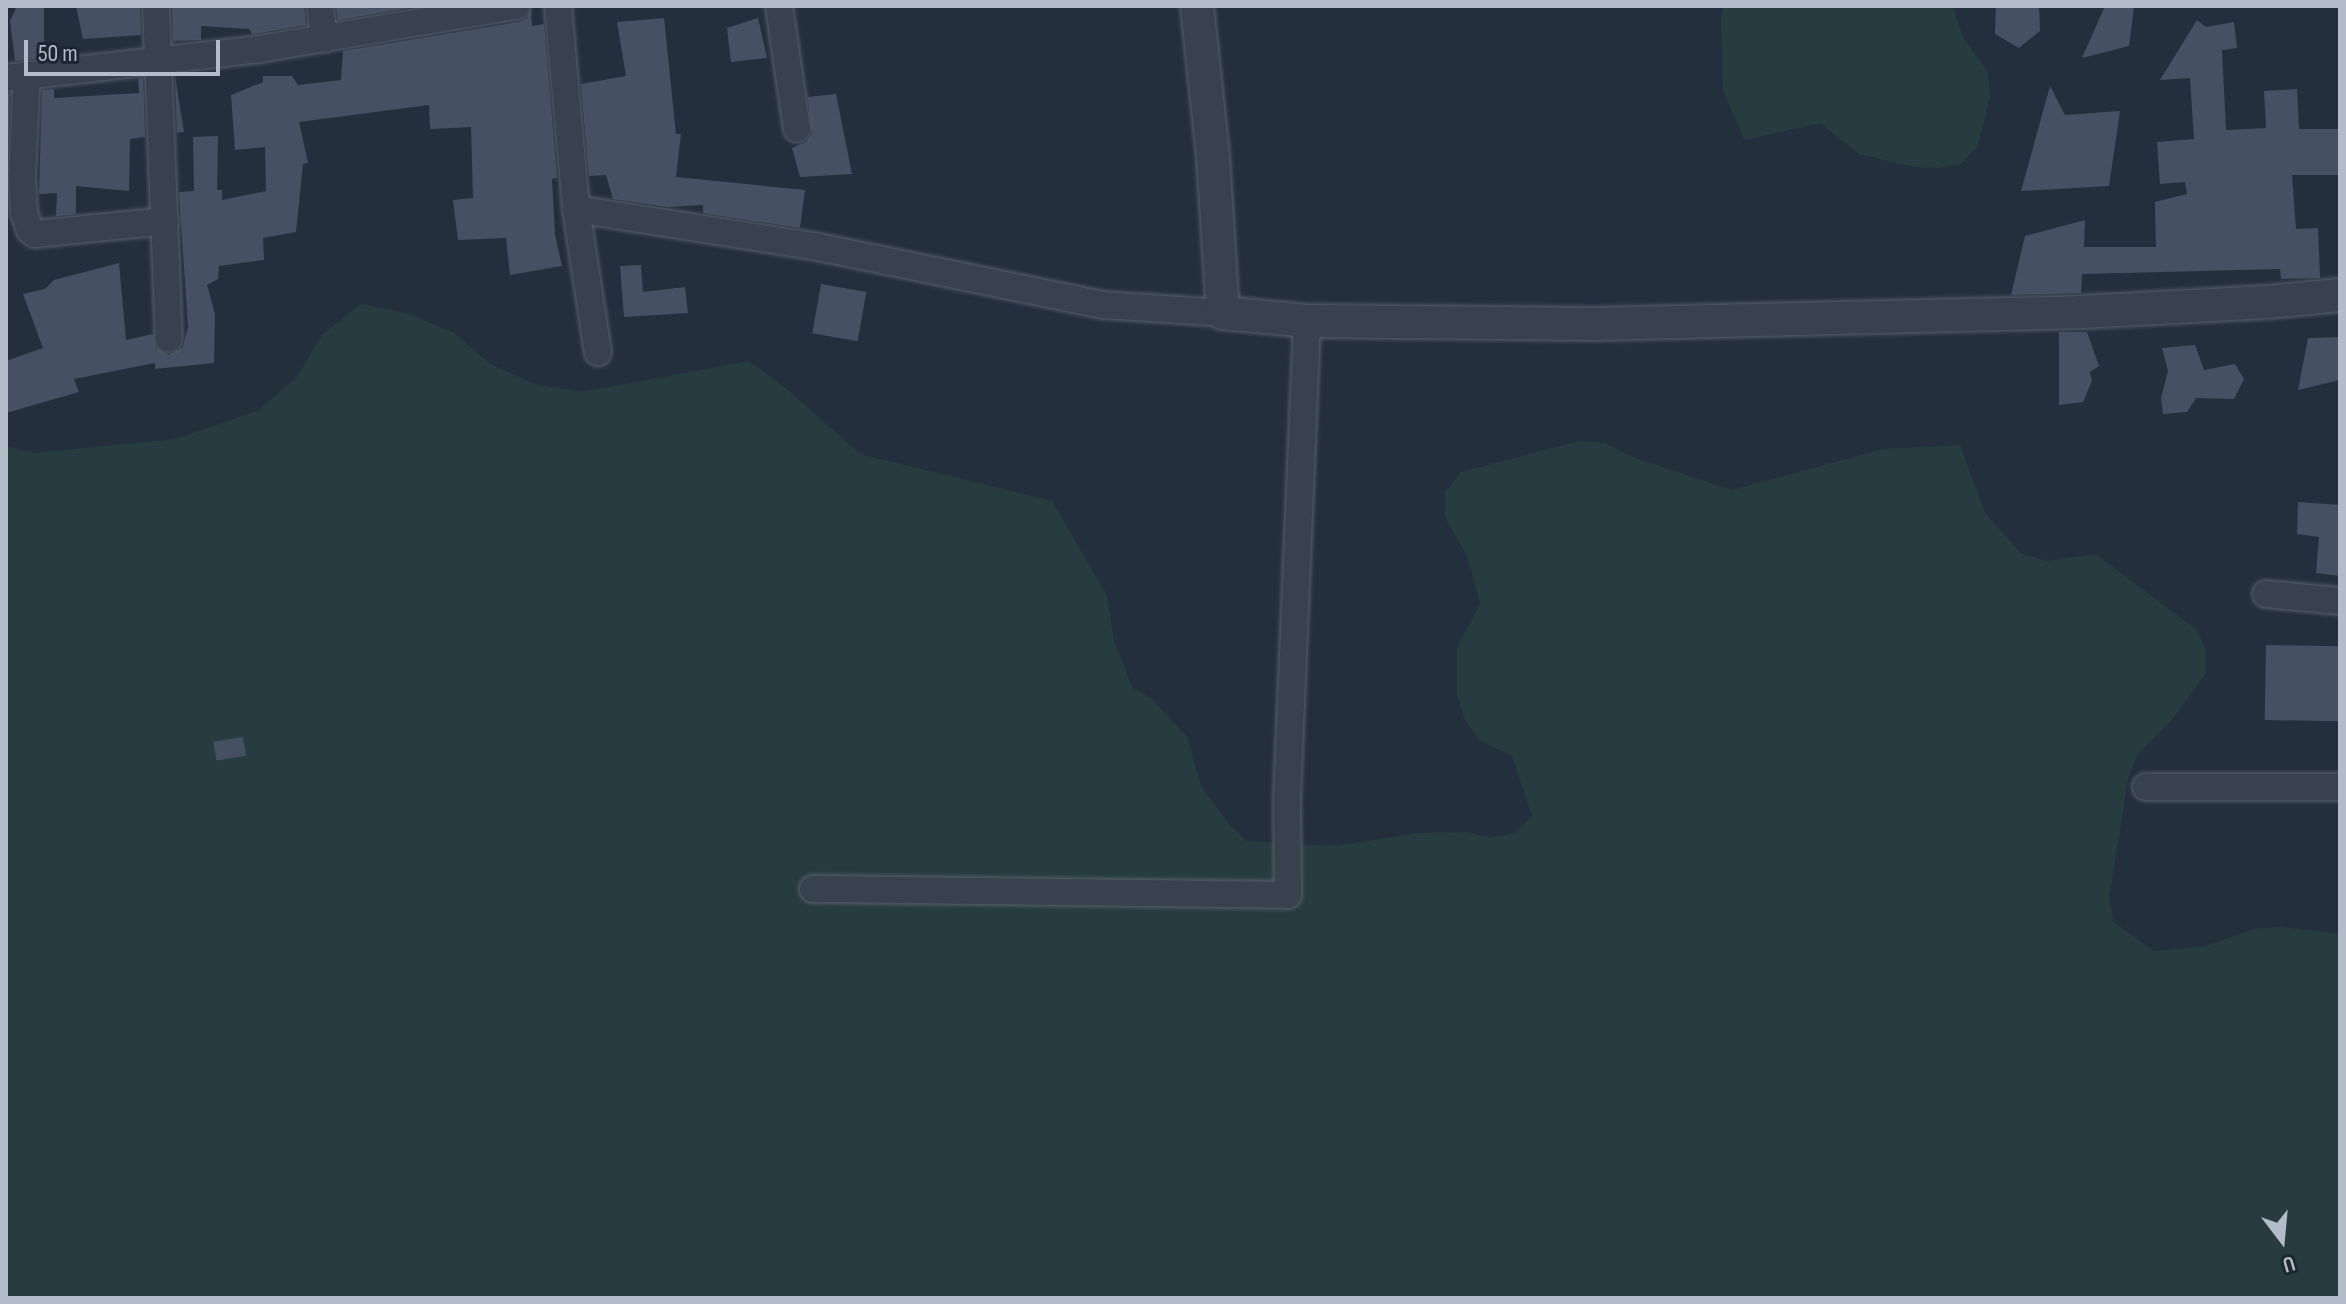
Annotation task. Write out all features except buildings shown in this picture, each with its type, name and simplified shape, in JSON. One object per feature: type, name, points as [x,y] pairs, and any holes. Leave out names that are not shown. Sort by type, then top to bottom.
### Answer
[{"type":"street","points":[[156,6],[155,60],[169,339]]},
{"type":"street","points":[[320,6],[324,39]]},
{"type":"street","points":[[165,221],[35,234],[30,230],[24,213],[16,77],[324,39],[516,6]]},
{"type":"street","points":[[558,6],[576,209],[598,352]]},
{"type":"street","points":[[779,6],[797,129]]},
{"type":"street","points":[[1197,6],[1213,156],[1223,313]]},
{"type":"street","points":[[576,209],[818,247],[1104,305],[1307,321],[1596,324],[1872,318],[2082,312],[2340,295]]},
{"type":"street","points":[[813,889],[1288,895],[1287,799],[1307,321]]},
{"type":"street","points":[[2266,594],[2340,601]]},
{"type":"street","points":[[2146,787],[2340,787]]},
{"type":"green space","points":[[1724,6],[1953,6],[1962,35],[1988,73],[1990,97],[1978,146],[1961,164],[1938,168],[1914,167],[1859,154],[1820,123],[1744,140],[1723,90],[1721,16]]},
{"type":"green space","points":[[361,304],[410,314],[454,333],[489,363],[534,384],[582,392],[749,361],[788,390],[860,454],[1052,501],[1107,595],[1114,641],[1132,687],[1152,699],[1188,738],[1201,786],[1229,824],[1247,841],[1336,846],[1419,833],[1468,832],[1490,838],[1515,833],[1532,816],[1512,756],[1479,740],[1464,718],[1457,695],[1457,647],[1480,604],[1468,558],[1445,517],[1445,492],[1461,472],[1580,441],[1605,443],[1630,456],[1732,490],[1883,449],[1960,445],[1985,513],[2021,553],[2046,561],[2096,554],[2196,629],[2206,650],[2206,673],[2171,721],[2137,755],[2128,779],[2109,899],[2114,922],[2154,951],[2206,946],[2254,929],[2280,927],[2340,934],[2340,1298],[6,1298],[6,446],[34,453],[176,439],[259,410],[296,378],[322,335]]}]
